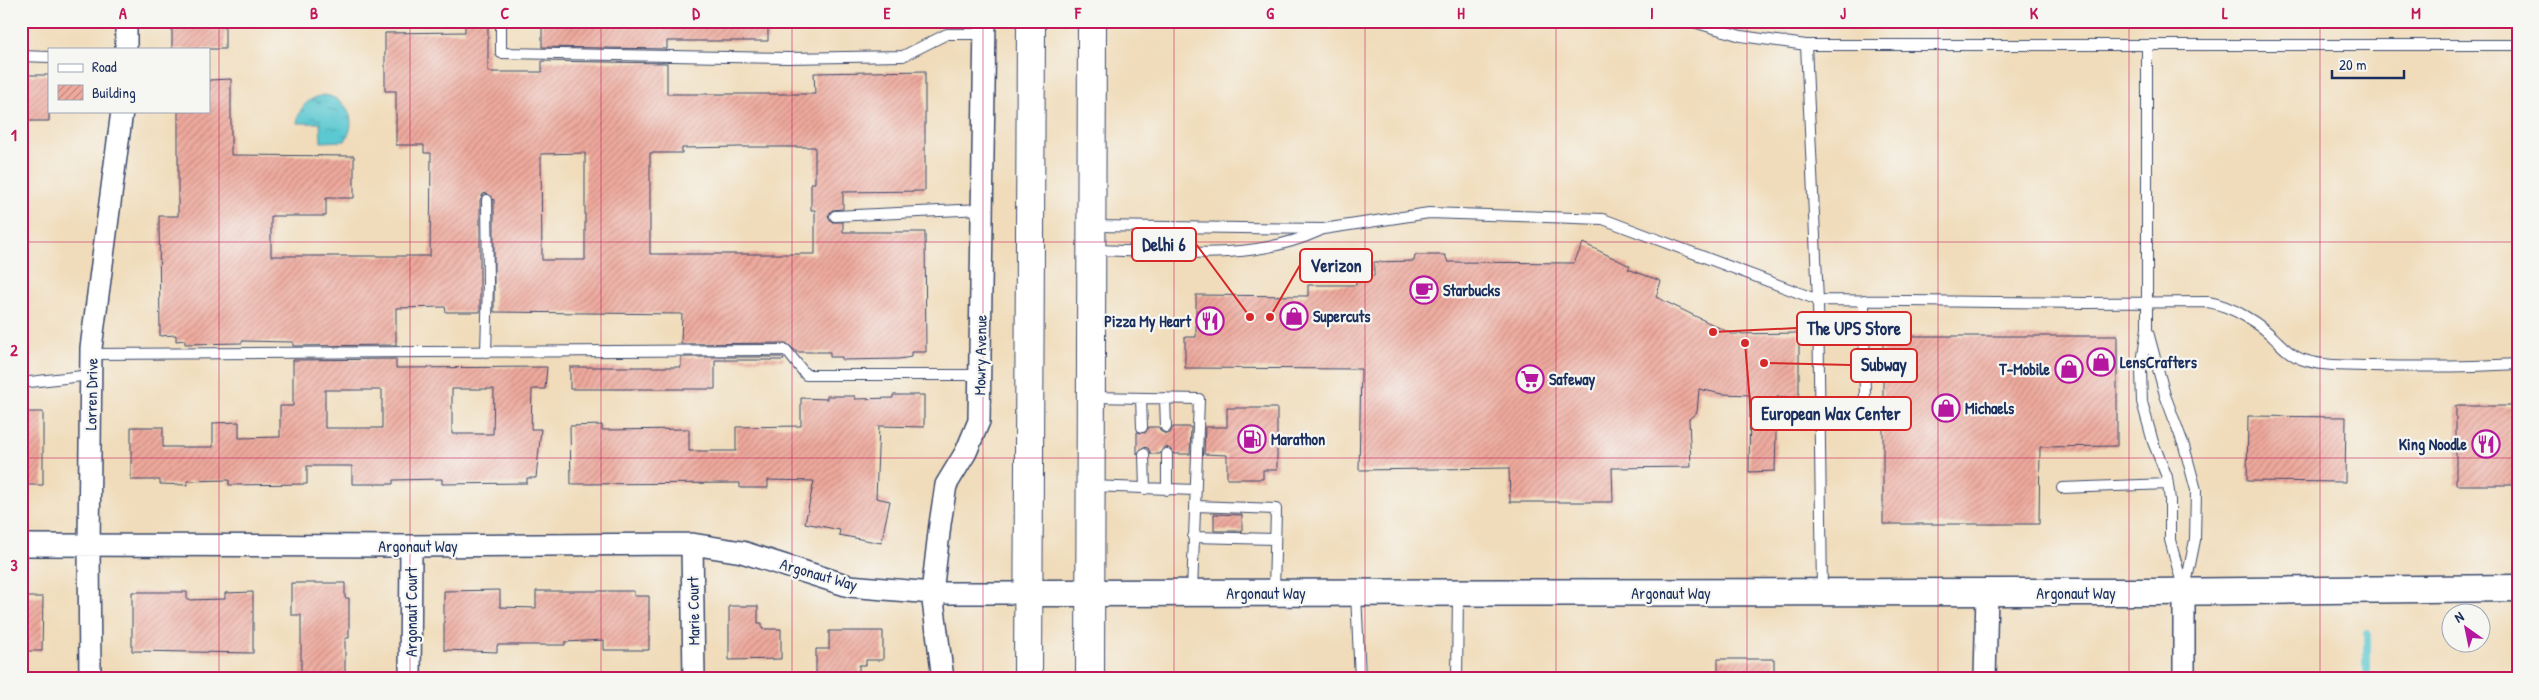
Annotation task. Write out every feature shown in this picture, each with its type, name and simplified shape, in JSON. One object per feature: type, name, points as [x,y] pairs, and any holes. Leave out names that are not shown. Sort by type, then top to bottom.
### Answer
[{"type":"main road","points":[[1028,679],[1031,21]]},
{"type":"main road","points":[[1090,679],[1093,238],[1092,21]]},
{"type":"street","points":[[126,21],[126,48]]},
{"type":"street","name":"Mowry Avenue","points":[[943,679],[932,594],[946,485],[966,452],[979,421],[985,28]]},
{"type":"street","name":"Lorren Drive","points":[[90,679],[91,354],[122,112]]},
{"type":"street","name":"Argonaut Way","points":[[21,545],[89,547],[692,544],[742,552],[849,586],[932,594],[1987,593],[2518,588]]},
{"type":"street","name":"Marie Court","points":[[692,544],[694,679]]},
{"type":"street","name":"Argonaut Court","points":[[410,679],[411,546]]},
{"type":"street","points":[[2184,592],[2184,679]]},
{"type":"street","points":[[1985,679],[1987,593]]},
{"type":"lane","points":[[501,21],[501,53],[788,58],[904,56],[947,34],[985,28]]},
{"type":"lane","points":[[1690,21],[1741,36],[1806,45],[2018,43],[2147,46],[2518,45]]},
{"type":"lane","points":[[1806,45],[1818,300],[1822,593]]},
{"type":"lane","points":[[2147,46],[2148,328],[2141,370],[2142,402],[2146,421],[2168,484],[2170,540],[2184,592]]},
{"type":"lane","points":[[21,56],[48,57]]},
{"type":"lane","points":[[486,352],[488,282],[487,200]]},
{"type":"lane","points":[[835,216],[982,209]]},
{"type":"lane","points":[[1093,238],[1253,226],[1322,229],[1429,213],[1603,219],[1818,300],[2208,302],[2224,305],[2237,311],[2277,341],[2288,352],[2300,359],[2318,364],[2423,366],[2518,364]]},
{"type":"lane","points":[[1093,238],[1214,252],[1262,249],[1295,242],[1322,229]]},
{"type":"lane","points":[[1864,300],[1865,405]]},
{"type":"lane","points":[[2148,328],[2165,395],[2184,446],[2196,490],[2195,540],[2184,592]]},
{"type":"lane","points":[[91,354],[786,350],[806,375],[980,375]]},
{"type":"lane","points":[[21,383],[91,375]]},
{"type":"lane","points":[[1092,397],[1199,399],[1192,593]]},
{"type":"lane","points":[[1142,398],[1142,427]]},
{"type":"lane","points":[[1165,398],[1166,427]]},
{"type":"lane","points":[[1144,454],[1145,489]]},
{"type":"lane","points":[[1167,454],[1167,490]]},
{"type":"lane","points":[[2062,488],[2168,484]]},
{"type":"lane","points":[[1091,486],[1195,490]]},
{"type":"lane","points":[[1194,506],[1276,509],[1274,593]]},
{"type":"lane","points":[[1193,537],[1275,539]]},
{"type":"lane","points":[[1356,593],[1360,679]]},
{"type":"lane","points":[[1457,679],[1458,593]]},
{"type":"water","points":[[324,95],[340,101],[349,112],[351,126],[345,141],[321,142],[320,123],[297,123],[300,112],[305,104],[313,98]]},
{"type":"building","points":[[172,21],[225,21],[225,49],[172,48]]},
{"type":"building","points":[[465,21],[488,21],[488,72],[542,72],[542,61],[667,63],[667,94],[815,94],[814,73],[925,71],[925,191],[843,192],[843,209],[832,210],[828,216],[832,222],[843,222],[843,232],[925,232],[926,352],[911,352],[911,357],[899,359],[842,360],[842,357],[830,357],[830,352],[797,352],[786,343],[681,344],[682,314],[494,312],[494,200],[487,193],[483,194],[480,200],[480,312],[446,312],[445,307],[396,308],[396,345],[293,346],[293,342],[242,341],[242,343],[185,344],[185,340],[176,341],[176,335],[160,336],[159,216],[178,216],[178,112],[210,112],[210,80],[231,79],[231,155],[354,156],[354,198],[326,198],[326,216],[271,216],[271,256],[430,256],[431,153],[424,153],[424,145],[396,145],[396,91],[385,91],[385,33],[465,32]],"holes":[[[815,147],[815,183],[811,183],[811,210],[815,210],[815,254],[650,254],[650,153],[682,153],[682,148]],[[585,153],[585,260],[542,260],[541,154]]]},
{"type":"building","points":[[542,21],[768,21],[768,41],[667,41],[667,49],[542,47]]},
{"type":"building","points":[[21,75],[48,75],[49,121],[21,121]]},
{"type":"building","name":"Safeway","points":[[1583,243],[1630,266],[1628,269],[1661,281],[1656,297],[1732,334],[1799,333],[1799,398],[1777,397],[1775,471],[1749,472],[1750,395],[1722,394],[1699,389],[1697,412],[1689,419],[1691,467],[1612,468],[1613,502],[1510,502],[1509,468],[1359,470],[1361,369],[1185,368],[1185,337],[1196,337],[1196,295],[1308,296],[1308,285],[1356,285],[1356,276],[1374,276],[1374,262],[1414,261],[1415,255],[1445,255],[1448,262],[1574,263]]},
{"type":"building","points":[[1883,336],[2117,336],[2117,446],[2040,447],[2039,524],[1883,524]]},
{"type":"building","points":[[681,357],[783,357],[784,360],[715,360],[715,389],[570,389],[570,367],[681,367]]},
{"type":"building","points":[[396,359],[396,368],[547,367],[545,389],[532,389],[531,429],[541,429],[536,478],[527,478],[527,483],[442,484],[442,479],[393,480],[393,484],[352,484],[352,466],[307,466],[307,484],[229,485],[229,480],[187,481],[187,485],[160,484],[160,480],[131,480],[131,427],[163,427],[163,447],[213,447],[213,423],[239,422],[239,438],[280,437],[280,406],[293,406],[293,360]],"holes":[[[452,389],[494,389],[493,434],[452,434]],[[325,390],[382,390],[382,428],[325,428]]]},
{"type":"building","points":[[893,395],[924,395],[924,427],[879,426],[876,498],[890,501],[881,543],[839,535],[840,530],[805,523],[814,481],[768,480],[768,488],[740,488],[740,483],[571,484],[570,426],[602,425],[602,430],[689,429],[689,451],[736,451],[736,427],[801,426],[801,398],[827,399],[827,396],[855,396],[855,399],[893,398]]},
{"type":"building","points":[[2456,406],[2511,406],[2511,415],[2518,415],[2518,485],[2456,485]]},
{"type":"building","name":"Marathon","points":[[1227,408],[1277,408],[1277,470],[1263,470],[1263,479],[1227,479],[1227,455],[1204,454],[1205,427],[1227,427]]},
{"type":"building","points":[[21,412],[43,412],[43,485],[21,485]]},
{"type":"building","points":[[2248,416],[2346,417],[2345,482],[2247,481]]},
{"type":"building","points":[[1149,427],[1159,427],[1160,431],[1166,434],[1170,433],[1173,427],[1191,427],[1190,454],[1174,454],[1167,447],[1163,448],[1160,454],[1151,454],[1148,448],[1143,447],[1137,454],[1137,432],[1145,433]]},
{"type":"building","points":[[1214,514],[1242,515],[1242,531],[1214,531]]},
{"type":"building","points":[[291,583],[345,583],[345,598],[349,598],[349,638],[345,638],[345,679],[301,679],[301,615],[291,615]]},
{"type":"building","points":[[500,590],[500,607],[536,608],[536,591],[634,591],[634,596],[649,596],[649,650],[604,650],[604,640],[565,642],[565,645],[497,645],[497,652],[444,650],[444,591]]},
{"type":"building","points":[[132,592],[187,592],[187,600],[225,599],[225,593],[253,592],[253,653],[132,651]]},
{"type":"building","points":[[21,597],[43,597],[42,651],[21,651]]},
{"type":"building","points":[[729,606],[758,606],[758,623],[762,623],[762,629],[781,629],[781,659],[729,660]]},
{"type":"building","points":[[829,631],[883,631],[883,660],[866,660],[866,665],[859,665],[859,679],[829,679],[829,674],[816,674],[816,649],[829,649]]},
{"type":"building","points":[[1718,659],[1774,659],[1774,679],[1718,679]]},
{"type":"waterway","points":[[2367,634],[2367,679]]},
{"type":"place","name":"Starbucks","points":[[1424,290]]},
{"type":"place","name":"Supercuts","points":[[1294,316]]},
{"type":"place","name":"Delhi 6","points":[[1250,317]]},
{"type":"place","name":"Verizon","points":[[1270,317]]},
{"type":"place","name":"Pizza My Heart","points":[[1210,321]]},
{"type":"place","name":"The UPS Store","points":[[1713,332]]},
{"type":"place","name":"European Wax Center","points":[[1745,343]]},
{"type":"place","name":"LensCrafters","points":[[2101,362]]},
{"type":"place","name":"Subway","points":[[1764,363]]},
{"type":"place","name":"T-Mobile","points":[[2069,369]]},
{"type":"place","name":"Safeway","points":[[1530,379]]},
{"type":"place","name":"Michaels","points":[[1946,408]]},
{"type":"place","name":"Marathon","points":[[1252,439]]},
{"type":"place","name":"King Noodle","points":[[2486,444]]}]
